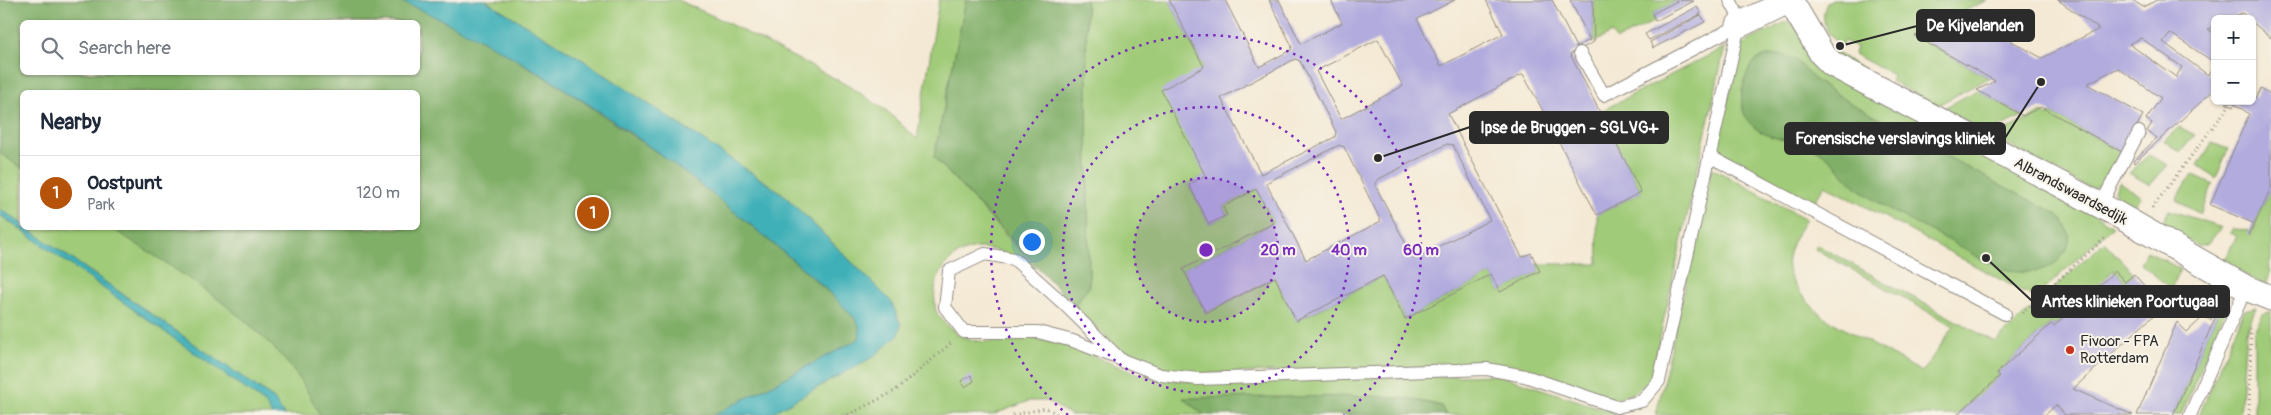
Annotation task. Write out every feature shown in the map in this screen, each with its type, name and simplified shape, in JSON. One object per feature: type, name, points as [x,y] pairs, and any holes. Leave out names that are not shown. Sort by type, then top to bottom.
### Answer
[{"type":"street","points":[[1740,24],[1790,0]]},
{"type":"street","name":"Albrandswaardsedijk","points":[[1790,0],[1822,54],[1832,64],[2261,294]]},
{"type":"lane","points":[[1123,362],[1064,303],[1014,260],[985,254],[949,271],[945,306],[964,332],[1038,332],[1073,341],[1123,362],[1161,375],[1198,379],[1487,369],[1525,376],[1616,407],[1642,401],[1659,381],[1740,24],[1730,0]]},
{"type":"lane","points":[[1580,53],[1604,95],[1740,24]]},
{"type":"lane","points":[[2100,206],[2139,132]]},
{"type":"lane","points":[[1709,156],[2005,314]]},
{"type":"lane","points":[[2190,415],[2261,294]]},
{"type":"path","points":[[2005,314],[2015,320],[2131,223],[2228,107]]},
{"type":"path","points":[[2249,415],[2249,333],[2261,294]]},
{"type":"path","points":[[848,415],[895,392],[964,332]]},
{"type":"path","points":[[1013,415],[1046,408],[1059,415]]},
{"type":"green space","points":[[0,0],[446,0],[883,347],[897,334],[891,301],[783,194],[586,62],[485,0],[678,0],[722,20],[849,86],[887,111],[917,139],[939,0],[966,0],[934,157],[1037,269],[995,250],[980,248],[961,253],[952,258],[940,273],[936,282],[935,306],[936,312],[941,319],[958,334],[968,339],[989,342],[1034,339],[1058,343],[1085,352],[1124,369],[1168,380],[1499,375],[1622,415],[1446,415],[1441,406],[1411,399],[1184,399],[1204,415],[1070,415],[1048,401],[1029,401],[992,415],[284,415],[274,399],[30,230],[420,230],[420,90],[20,90],[20,223],[0,209]]},
{"type":"green space","points":[[0,0],[398,0],[446,20],[509,55],[571,93],[694,178],[801,267],[847,309],[856,320],[860,329],[860,339],[714,415],[320,415],[294,371],[251,326],[183,274],[115,230],[420,230],[420,90],[20,90],[20,167],[0,153]]},
{"type":"green space","points":[[966,0],[1086,0],[1089,287],[1074,306],[934,157]]},
{"type":"green space","points":[[1086,0],[1169,0],[1204,67],[1205,175],[1189,185],[1209,224],[1227,215],[1223,207],[1256,189],[1274,223],[1183,269],[1206,313],[1275,277],[1297,321],[1383,276],[1405,319],[1491,274],[1500,292],[1540,271],[1537,264],[1598,264],[1597,215],[1641,192],[1599,112],[1725,47],[1650,381],[1634,393],[1611,400],[1499,365],[1194,374],[1151,368],[1129,359],[1074,306],[1089,287]]},
{"type":"green space","points":[[1593,0],[1679,0],[1652,14],[1655,21],[1616,40],[1612,33],[1594,42]]},
{"type":"green space","points":[[1833,0],[1987,0],[1943,22],[1937,19],[1934,27],[1915,36],[1989,78],[1936,106],[1891,81],[1893,75],[1854,54],[1856,47],[1845,41],[1841,47],[1836,42],[1828,33],[1824,22],[1824,10],[1827,3]]},
{"type":"green space","points":[[1788,21],[2113,226],[2035,298],[1825,185],[1814,203],[1721,152],[1717,149],[1740,45]]},
{"type":"green space","points":[[1781,55],[1795,59],[1816,81],[1851,103],[1959,163],[2057,214],[2066,226],[2069,238],[2067,249],[2061,258],[2040,270],[2027,272],[2013,271],[1997,266],[1871,198],[1855,186],[1830,159],[1812,147],[1778,139],[1755,128],[1750,124],[1742,107],[1742,89],[1746,75],[1752,64],[1760,58]]},
{"type":"green space","points":[[1977,90],[2023,116],[1987,133],[1942,109]]},
{"type":"green space","points":[[2042,112],[2047,115],[2052,113],[2122,152],[2106,180],[2096,187],[2089,188],[1993,137]]},
{"type":"green space","points":[[2179,127],[2195,135],[2180,152],[2164,141]]},
{"type":"green space","points":[[2212,143],[2228,149],[2216,178],[2198,165]]},
{"type":"green space","points":[[2149,155],[2168,165],[2150,185],[2129,173]]},
{"type":"green space","points":[[1712,168],[1806,219],[1791,248],[1788,267],[1794,283],[1812,306],[1825,318],[1922,372],[1954,326],[1815,249],[1817,245],[1995,342],[2104,242],[2134,274],[2125,282],[2114,270],[2054,326],[2051,323],[1997,373],[1999,376],[1956,415],[1656,415]]},
{"type":"green space","points":[[2192,174],[2213,184],[2200,214],[2176,200]]},
{"type":"green space","points":[[2119,182],[2141,196],[2129,210],[2116,198],[2115,190]]},
{"type":"green space","points":[[2271,187],[2271,260],[2268,268],[2271,270],[2266,286],[2222,263],[2237,236],[2230,233],[2232,229],[2250,230],[2250,235]]},
{"type":"green space","points":[[2169,210],[2221,227],[2209,243],[2198,246],[2161,226]]},
{"type":"green space","points":[[0,215],[266,403],[272,415],[0,415]]},
{"type":"green space","points":[[2147,251],[2180,269],[2171,289],[2140,263]]},
{"type":"green space","points":[[2225,287],[2229,292],[2228,304],[2181,415],[2173,415],[2224,297],[2221,296]]},
{"type":"green space","points":[[2256,307],[2246,332],[2240,415],[2199,415],[2243,313],[2245,310]]},
{"type":"green space","points":[[2271,311],[2271,415],[2254,415],[2254,331],[2263,314]]},
{"type":"green space","points":[[1373,396],[1411,399],[1441,406],[1446,415],[1204,415],[1183,398]]},
{"type":"water","points":[[398,0],[485,0],[586,62],[783,194],[891,301],[901,325],[899,334],[873,357],[768,415],[714,415],[859,339],[860,329],[856,320],[793,260],[712,193],[627,130],[492,45]]},
{"type":"water","points":[[0,209],[20,223],[20,229],[0,215]]},
{"type":"water","points":[[21,230],[30,230],[274,399],[284,415],[272,415],[265,403]]},
{"type":"building","points":[[1169,0],[1225,0],[1259,67],[1291,50],[1292,46],[1269,0],[1279,0],[1301,44],[1342,23],[1331,0],[1455,0],[1417,19],[1441,66],[1503,34],[1486,0],[1552,0],[1576,47],[1590,40],[1570,0],[1593,0],[1594,42],[1570,54],[1641,192],[1597,215],[1547,119],[1539,123],[1534,121],[1535,116],[1543,111],[1523,74],[1448,114],[1522,257],[1531,253],[1540,271],[1500,292],[1491,274],[1405,319],[1383,276],[1296,321],[1275,277],[1206,313],[1183,269],[1274,223],[1256,189],[1223,207],[1227,215],[1209,224],[1189,185],[1205,175],[1161,90],[1204,67]],"holes":[[[1378,39],[1403,86],[1341,119],[1316,71]],[[1295,59],[1300,61],[1336,132],[1335,137],[1261,174],[1221,98]],[[1447,144],[1453,145],[1490,220],[1414,259],[1375,185],[1377,180]],[[1339,145],[1344,147],[1381,221],[1306,260],[1266,183]]]},
{"type":"building","points":[[1679,0],[1694,1],[1655,21],[1652,14]]},
{"type":"building","points":[[2058,0],[2132,0],[2143,7],[2157,0],[2271,0],[2271,38],[2256,25],[2256,15],[2244,15],[2242,13],[2238,15],[2211,15],[2211,28],[2208,29],[2211,31],[2211,60],[2170,33],[2163,42],[2208,75],[2211,71],[2211,93],[2134,163],[2133,161],[2157,138],[2147,131],[2152,123],[2146,119],[2161,98],[2118,68],[2087,84],[2143,115],[2122,152],[2041,107],[2023,116],[1977,90],[1995,81],[1915,36],[1934,27],[1937,19],[1943,22],[1961,13],[2042,58],[2099,29]],"holes":[[[2141,38],[2182,67],[2176,77],[2129,44]]]},
{"type":"building","points":[[1697,7],[1701,14],[1649,40],[1645,34]]},
{"type":"building","points":[[1701,15],[1705,22],[1653,48],[1650,42]]},
{"type":"building","points":[[2261,88],[2271,95],[2271,187],[2250,235],[2248,234],[2253,223],[2210,205],[2249,114],[2236,105],[2256,105],[2256,98]]},
{"type":"building","name":"Fivoor - FPA Rotterdam","points":[[2115,271],[2125,282],[2134,274],[2163,307],[2073,389],[2133,415],[2065,415],[2056,405],[2045,415],[1957,415],[2000,376],[1997,373],[2051,324],[2054,326]]},
{"type":"building","name":"Fivoor - FPA Rotterdam","points":[[2221,296],[2224,297],[2173,415],[2137,415],[2177,322],[2187,332],[2203,317],[2211,320]]},
{"type":"building","points":[[971,375],[974,381],[965,387],[961,381]]},
{"type":"place","name":"De Kijvelanden","points":[[1840,46]]},
{"type":"place","name":"Forensische verslavings kliniek","points":[[2041,82]]},
{"type":"place","name":"Ipse de Bruggen - SGLVG+","points":[[1378,158]]},
{"type":"place","name":"Oostpunt","points":[[593,213]]},
{"type":"place","name":"Antes klinieken Poortugaal","points":[[1986,258]]},
{"type":"place","name":"Fivoor - FPA Rotterdam","points":[[2070,350]]}]
